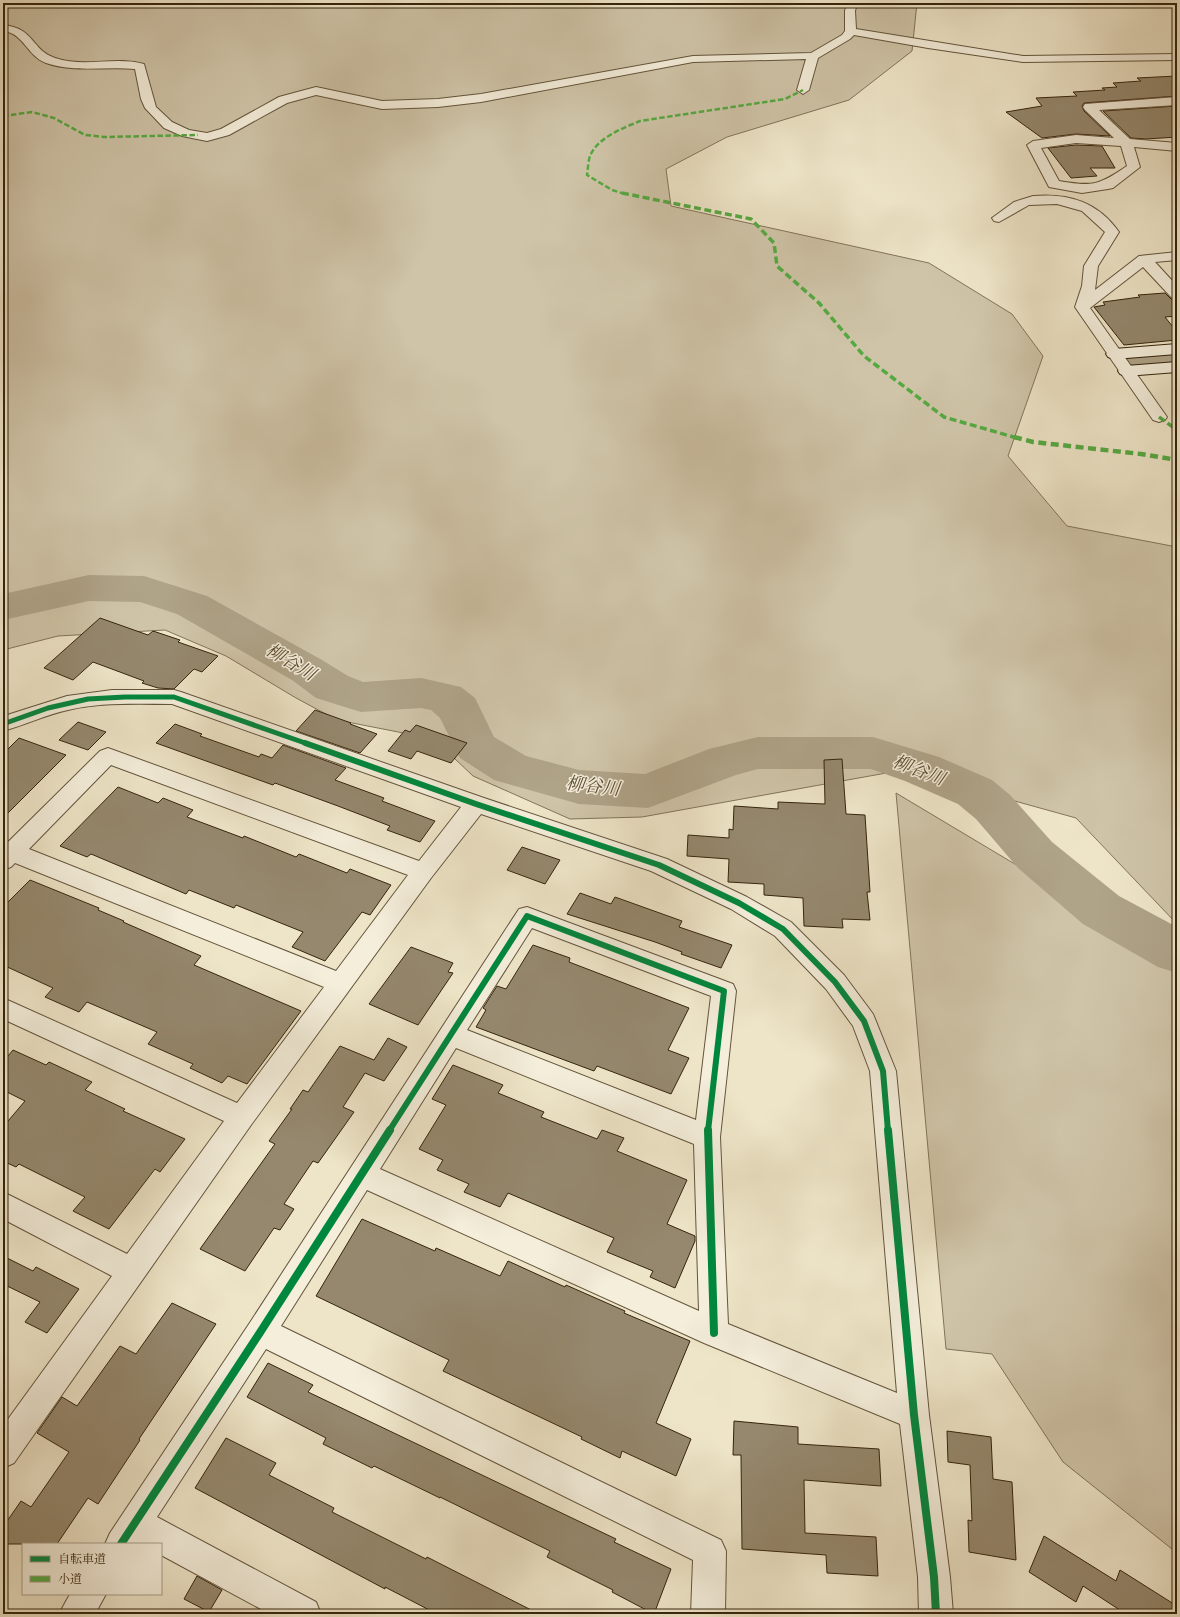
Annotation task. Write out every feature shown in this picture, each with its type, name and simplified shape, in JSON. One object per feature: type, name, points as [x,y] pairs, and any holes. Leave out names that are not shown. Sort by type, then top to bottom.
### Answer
[{"type":"street","points":[[3,28],[18,31],[26,37],[37,53],[47,60],[59,63],[124,64],[140,66],[147,99],[151,108],[168,124],[186,133],[207,137],[225,132],[283,100],[316,91],[382,105],[432,104],[481,98],[693,59],[762,56],[814,56],[846,38],[851,31],[850,11],[852,3]]},
{"type":"street","points":[[851,31],[928,45],[1023,59],[1177,57]]},
{"type":"street","points":[[803,90],[814,56]]},
{"type":"street","points":[[1177,102],[1090,108],[1126,143],[1134,167],[1108,185],[1082,189],[1054,184],[1033,145],[1076,139],[1126,143],[1177,147]]},
{"type":"street","points":[[999,218],[1025,202],[1047,200],[1072,203],[1088,208],[1100,218],[1112,232],[1091,266],[1090,286],[1082,307]]},
{"type":"street","points":[[1082,307],[1144,259],[1177,256]]},
{"type":"street","points":[[1144,259],[1177,295]]},
{"type":"street","points":[[1082,307],[1159,417]]},
{"type":"street","points":[[1114,354],[1177,349]]},
{"type":"street","points":[[1126,371],[1177,367]]},
{"type":"street","points":[[3,724],[76,701],[132,697],[174,697],[476,804],[659,865],[739,903],[783,929],[835,982],[864,1021],[884,1071],[914,1415],[934,1577],[936,1614]]},
{"type":"street","points":[[342,984],[7,857],[108,756],[423,872]]},
{"type":"street","points":[[4,1447],[242,1117],[342,984],[423,872],[476,804]]},
{"type":"street","points":[[148,1543],[128,1534],[261,1331],[527,916],[724,991],[707,1137],[714,1333]]},
{"type":"street","points":[[3,1008],[242,1117]]},
{"type":"street","points":[[452,1035],[707,1137]]},
{"type":"street","points":[[361,1174],[714,1333],[914,1415]]},
{"type":"street","points":[[3,1205],[131,1270]]},
{"type":"street","points":[[261,1331],[710,1551],[708,1614]]},
{"type":"street","points":[[162,1549],[304,1614]]},
{"type":"street","points":[[76,1614],[88,1595]]},
{"type":"shaded area","points":[[3,3],[917,3],[912,51],[849,100],[727,137],[666,169],[671,206],[929,263],[1012,314],[1043,356],[1008,456],[1067,526],[1177,547],[1177,924],[1076,818],[903,770],[642,817],[570,819],[473,776],[434,739],[337,720],[296,698],[226,656],[165,630],[58,636],[3,650]]},
{"type":"shaded area","points":[[896,793],[1177,961],[1177,1553],[1063,1462],[992,1354],[946,1349]]},
{"type":"building","points":[[1177,76],[1177,96],[1084,103],[1082,106],[1084,111],[1110,136],[1076,134],[1042,138],[1006,112],[1042,106],[1036,98],[1077,96],[1073,92],[1105,90],[1102,88],[1117,87],[1113,83],[1141,81],[1137,78]]},
{"type":"building","points":[[1177,106],[1177,137],[1146,139],[1131,138],[1103,111]]},
{"type":"building","points":[[1076,145],[1102,146],[1115,168],[1090,168],[1097,176],[1071,178],[1048,148]]},
{"type":"building","points":[[1165,293],[1171,299],[1177,300],[1177,316],[1165,317],[1177,332],[1177,340],[1124,345],[1094,307],[1105,305],[1103,302],[1140,297],[1138,295]]},
{"type":"building","points":[[100,618],[148,635],[153,631],[180,640],[178,642],[218,656],[202,672],[194,669],[174,689],[158,688],[142,683],[144,681],[93,662],[73,680],[44,668]]},
{"type":"building","points":[[315,710],[377,734],[360,753],[296,731]]},
{"type":"building","points":[[78,722],[106,732],[88,750],[59,740]]},
{"type":"building","points":[[175,724],[202,734],[200,736],[259,757],[261,754],[272,758],[283,745],[346,768],[335,780],[384,798],[382,801],[435,821],[420,842],[387,830],[390,826],[338,806],[275,783],[273,785],[156,743]]},
{"type":"building","points":[[416,725],[467,743],[451,763],[417,751],[411,759],[388,751],[405,730],[410,732]]},
{"type":"building","points":[[19,738],[66,755],[3,818],[3,754]]},
{"type":"building","points":[[842,759],[846,814],[865,815],[870,892],[867,892],[870,920],[842,919],[843,928],[804,926],[803,898],[764,895],[764,884],[728,882],[729,859],[687,856],[688,835],[729,838],[729,829],[733,830],[734,806],[778,809],[778,802],[825,804],[824,760]]},
{"type":"building","points":[[118,787],[158,803],[163,798],[193,810],[187,817],[243,838],[244,836],[296,857],[299,854],[347,873],[350,869],[391,885],[370,915],[362,912],[325,961],[292,947],[303,932],[236,905],[234,908],[189,890],[186,894],[91,854],[87,857],[60,846]]},
{"type":"building","points":[[522,847],[560,860],[545,884],[507,870]]},
{"type":"building","points":[[30,880],[99,908],[98,910],[124,921],[123,922],[201,956],[194,965],[301,1011],[247,1084],[228,1076],[222,1083],[190,1068],[193,1064],[148,1044],[157,1032],[87,1002],[79,1012],[45,997],[53,988],[3,965],[3,907]]},
{"type":"building","points":[[580,893],[611,904],[615,897],[682,921],[679,927],[732,945],[721,968],[681,954],[682,952],[655,942],[567,914]]},
{"type":"building","points":[[533,945],[570,958],[569,962],[689,1008],[668,1050],[689,1058],[671,1094],[597,1066],[594,1071],[476,1027],[486,1010],[483,1008],[497,986],[506,989]]},
{"type":"building","points":[[411,947],[453,963],[448,972],[453,973],[418,1025],[369,1004]]},
{"type":"building","points":[[388,1038],[407,1047],[384,1081],[365,1073],[343,1107],[354,1112],[318,1163],[313,1161],[284,1204],[294,1209],[280,1230],[274,1228],[245,1271],[200,1249],[275,1144],[269,1141],[292,1109],[290,1109],[303,1090],[308,1092],[340,1046],[374,1060]]},
{"type":"building","points":[[13,1050],[46,1065],[49,1062],[92,1082],[85,1090],[125,1109],[123,1111],[185,1139],[160,1172],[155,1169],[109,1229],[73,1211],[85,1197],[19,1164],[16,1167],[3,1161],[3,1127],[25,1101],[3,1090],[3,1062]]},
{"type":"building","points":[[453,1065],[503,1085],[498,1093],[544,1112],[541,1117],[597,1139],[602,1130],[624,1138],[617,1151],[687,1180],[667,1224],[695,1236],[695,1241],[675,1288],[650,1277],[653,1271],[607,1252],[614,1238],[508,1193],[500,1207],[464,1192],[469,1184],[437,1170],[443,1160],[419,1149],[446,1105],[432,1099]]},
{"type":"building","points":[[362,1219],[435,1251],[436,1248],[500,1276],[508,1261],[565,1287],[566,1285],[625,1311],[624,1313],[690,1341],[656,1423],[691,1439],[676,1476],[622,1451],[620,1458],[581,1439],[582,1437],[443,1371],[449,1360],[316,1296]]},
{"type":"building","points":[[3,1256],[33,1271],[36,1267],[79,1289],[47,1333],[25,1322],[40,1302],[3,1284]]},
{"type":"building","points":[[172,1303],[216,1324],[139,1439],[140,1440],[98,1504],[88,1498],[58,1543],[3,1544],[3,1527],[21,1501],[31,1507],[69,1452],[37,1433],[62,1397],[77,1406],[120,1346],[136,1354]]},
{"type":"building","points":[[268,1363],[313,1385],[308,1392],[616,1539],[614,1542],[671,1569],[654,1614],[612,1592],[613,1590],[547,1557],[550,1551],[440,1497],[374,1466],[372,1468],[323,1444],[326,1438],[247,1397]]},
{"type":"building","points":[[734,1421],[798,1427],[798,1444],[879,1449],[881,1486],[804,1480],[805,1533],[876,1537],[878,1576],[827,1573],[826,1555],[742,1549],[741,1455],[733,1455]]},
{"type":"building","points":[[947,1431],[991,1437],[993,1479],[1012,1482],[1016,1560],[969,1552],[968,1520],[972,1521],[970,1465],[948,1462]]},
{"type":"building","points":[[226,1438],[276,1463],[269,1475],[334,1508],[332,1512],[426,1559],[427,1557],[539,1614],[437,1614],[385,1587],[385,1589],[195,1488]]},
{"type":"building","points":[[1044,1536],[1116,1581],[1120,1570],[1177,1606],[1177,1614],[1126,1614],[1083,1586],[1076,1602],[1029,1572]]},
{"type":"building","points":[[197,1576],[222,1590],[209,1612],[184,1599]]},
{"type":"waterway","points":[[1135,360],[1177,356]]},
{"type":"waterway","name":"柳谷川","points":[[3,607],[89,588],[144,589],[192,605],[307,670],[332,687],[361,697],[421,693],[445,698],[459,709],[476,747],[511,768],[579,787],[648,791],[725,761],[758,753],[873,753],[922,769],[975,792],[993,807],[1035,855],[1101,910],[1177,952]]},
{"type":"marked path","points":[[803,90],[785,99],[640,121],[619,131],[598,145],[590,156],[587,175],[612,190],[629,195],[751,219],[774,243],[777,266],[819,303],[864,356],[944,417],[1033,442],[1141,454],[1177,460]]},
{"type":"marked path","points":[[3,116],[32,112],[54,118],[85,135],[105,137],[198,135]]},
{"type":"marked path","points":[[1159,417],[1177,430]]},
{"type":"cycle path","points":[[3,724],[48,708],[88,699],[174,697],[476,804],[659,865],[739,903],[783,929],[835,982],[864,1021],[883,1071],[914,1415],[934,1577],[936,1614]]},
{"type":"cycle path","points":[[122,1543],[261,1331],[527,916],[724,991],[707,1137],[714,1333]]}]
